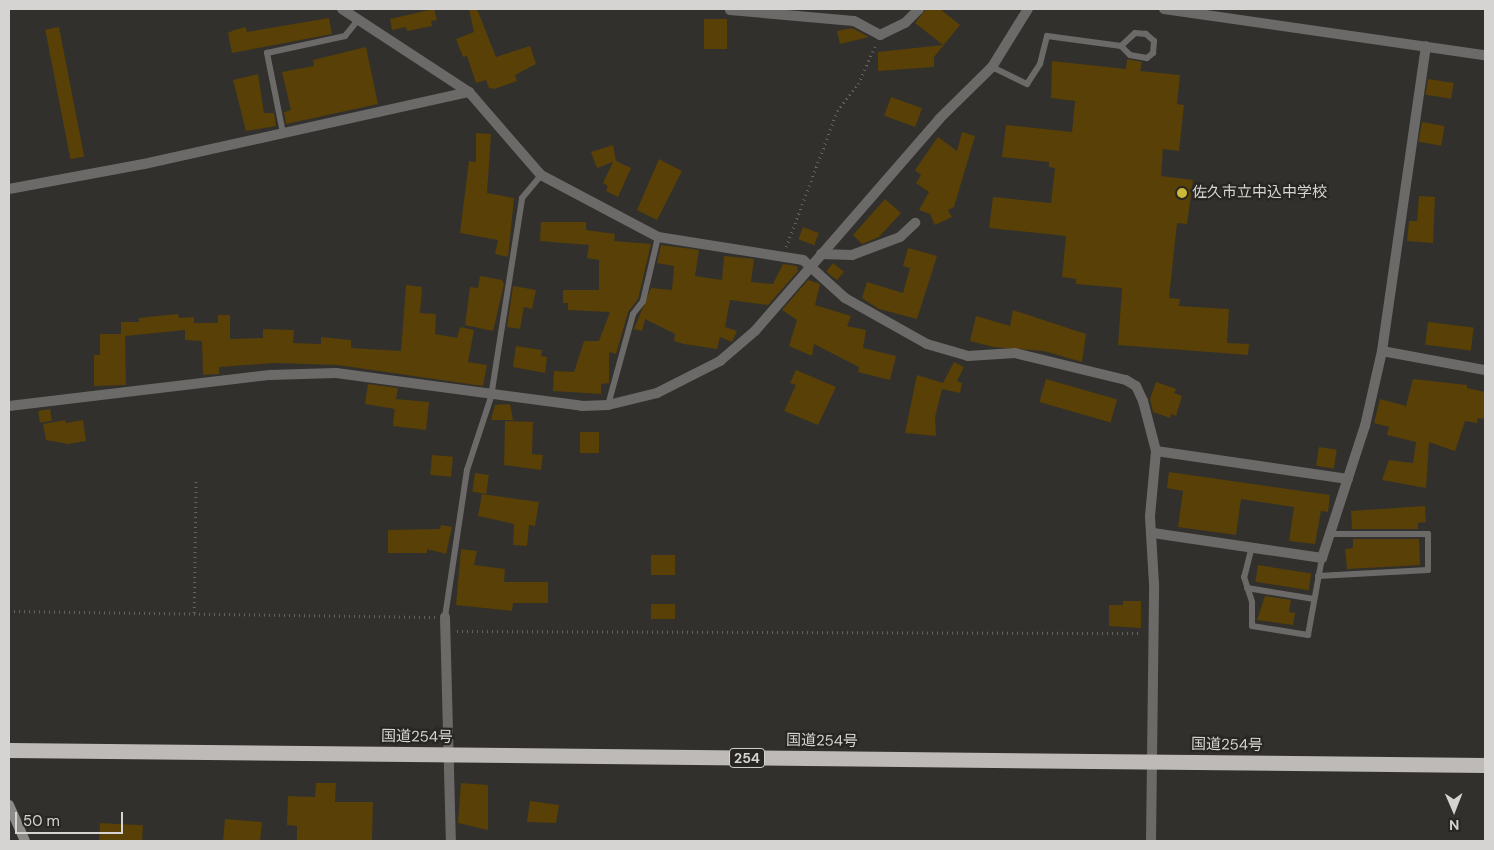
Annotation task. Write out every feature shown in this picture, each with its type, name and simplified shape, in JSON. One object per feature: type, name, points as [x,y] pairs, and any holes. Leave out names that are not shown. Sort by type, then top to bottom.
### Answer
[{"type":"highway","name":"国道254号","points":[[9,750],[1485,765]]},
{"type":"street","points":[[342,9],[469,92],[541,175],[658,237],[783,256],[811,265],[845,298],[927,344],[968,356],[1015,353],[1126,380],[1136,386],[1143,401],[1156,452],[1150,516],[1153,533],[1151,841]]},
{"type":"street","points":[[730,10],[854,21],[880,35],[905,23],[919,9]]},
{"type":"street","points":[[9,406],[298,374],[360,375],[491,396],[608,405],[657,393],[720,361],[755,331],[939,119],[992,66],[1028,9]]},
{"type":"street","points":[[1164,9],[1485,55]]},
{"type":"street","points":[[1153,533],[1252,546],[1322,558],[1332,534],[1348,479],[1382,351],[1426,46]]},
{"type":"street","points":[[9,189],[283,133],[469,92]]},
{"type":"street","points":[[821,254],[852,255],[900,237],[915,222]]},
{"type":"street","points":[[1382,351],[1485,370]]},
{"type":"street","points":[[1156,452],[1348,479]]},
{"type":"street","points":[[445,617],[451,841]]},
{"type":"street","points":[[9,805],[25,841]]},
{"type":"lane","points":[[283,133],[267,53],[345,36],[358,19]]},
{"type":"lane","points":[[992,66],[1027,84],[1040,64],[1047,36],[1121,46],[1130,55],[1147,58],[1153,53],[1154,41],[1146,34],[1135,33],[1121,46]]},
{"type":"lane","points":[[445,617],[468,470],[491,396],[522,198],[541,175]]},
{"type":"lane","points":[[608,405],[633,314],[643,302],[658,237]]},
{"type":"lane","points":[[1318,576],[1428,570],[1428,534],[1332,534]]},
{"type":"lane","points":[[1252,546],[1244,577],[1252,602],[1252,626],[1308,635],[1322,558]]},
{"type":"lane","points":[[1247,588],[1314,599]]},
{"type":"path","points":[[783,256],[837,111],[858,84],[880,35]]},
{"type":"path","points":[[194,613],[196,478]]},
{"type":"path","points":[[9,611],[445,617]]},
{"type":"path","points":[[445,631],[1153,633]]},
{"type":"building","points":[[434,9],[437,20],[431,21],[432,26],[407,31],[406,27],[392,30],[390,19]]},
{"type":"building","points":[[469,9],[477,9],[496,57],[530,46],[536,64],[515,75],[517,81],[494,89],[489,88],[486,80],[476,83],[467,56],[463,57],[456,39],[474,32]]},
{"type":"building","points":[[926,9],[940,9],[960,25],[934,57],[934,67],[878,71],[878,52],[943,45],[915,23]]},
{"type":"building","points":[[329,18],[332,34],[232,53],[228,33],[234,30],[246,27],[247,32]]},
{"type":"building","points":[[704,19],[727,19],[727,49],[704,49]]},
{"type":"building","points":[[59,27],[84,157],[70,159],[45,30]]},
{"type":"building","points":[[852,28],[869,37],[840,44],[837,31]]},
{"type":"building","points":[[366,47],[378,104],[286,124],[284,112],[291,110],[282,72],[314,66],[313,60]]},
{"type":"building","points":[[1127,59],[1142,62],[1140,71],[1180,75],[1177,104],[1184,105],[1179,151],[1163,149],[1161,176],[1193,180],[1187,224],[1177,223],[1169,298],[1180,299],[1179,306],[1229,309],[1227,343],[1249,344],[1248,355],[1118,345],[1122,288],[1076,284],[1076,279],[1062,277],[1066,236],[989,228],[993,197],[1051,203],[1055,168],[1049,167],[1049,162],[1002,157],[1006,125],[1072,132],[1075,101],[1051,98],[1052,61],[1126,69]]},
{"type":"building","points":[[258,74],[264,113],[274,113],[276,126],[246,131],[233,80]]},
{"type":"building","points":[[1428,79],[1454,83],[1451,99],[1425,95]]},
{"type":"building","points":[[891,97],[922,108],[915,127],[884,116]]},
{"type":"building","points":[[1422,122],[1445,126],[1441,146],[1419,142]]},
{"type":"building","points":[[962,132],[975,136],[954,207],[948,210],[952,217],[935,225],[930,214],[919,210],[929,192],[916,183],[921,175],[915,170],[938,137],[957,151]]},
{"type":"building","points":[[476,133],[491,134],[487,193],[514,198],[508,257],[495,254],[498,240],[460,233],[469,161],[476,162]]},
{"type":"building","points":[[613,145],[616,161],[631,168],[618,197],[606,191],[608,186],[603,183],[613,162],[597,168],[591,152]]},
{"type":"building","points":[[659,159],[682,171],[657,220],[637,210]]},
{"type":"building","points":[[1419,196],[1435,197],[1433,243],[1407,241],[1409,221],[1417,221]]},
{"type":"building","points":[[885,199],[901,213],[879,237],[862,244],[853,235]]},
{"type":"building","points":[[541,222],[586,222],[586,230],[615,234],[614,241],[651,244],[638,299],[628,312],[616,354],[609,352],[609,383],[601,384],[601,394],[553,391],[554,371],[574,372],[584,341],[599,341],[610,312],[568,310],[568,303],[563,303],[563,290],[599,290],[599,260],[587,258],[589,245],[540,241]]},
{"type":"building","points":[[803,227],[819,233],[814,245],[798,239]]},
{"type":"building","points":[[661,245],[699,250],[695,276],[722,280],[724,256],[754,259],[751,282],[773,284],[783,264],[797,266],[798,271],[768,305],[730,300],[725,327],[737,331],[732,342],[720,337],[717,349],[684,344],[674,341],[675,334],[645,319],[642,331],[634,329],[651,288],[672,290],[674,266],[657,263]]},
{"type":"building","points":[[908,248],[937,256],[917,319],[879,309],[862,298],[867,282],[903,293],[910,268],[903,266]]},
{"type":"building","points":[[833,263],[844,272],[837,280],[826,272]]},
{"type":"building","points":[[480,276],[502,280],[504,284],[493,331],[465,325],[470,287],[478,288]]},
{"type":"building","points":[[808,280],[820,284],[815,305],[851,316],[847,326],[866,330],[863,348],[896,356],[890,380],[858,372],[859,367],[814,344],[812,356],[789,346],[797,320],[782,310]]},
{"type":"building","points":[[406,285],[422,287],[420,313],[436,314],[435,334],[457,338],[460,327],[474,330],[468,362],[487,365],[483,386],[338,365],[274,363],[219,367],[219,374],[203,375],[202,341],[185,340],[185,330],[125,336],[126,385],[94,386],[94,355],[100,355],[100,334],[121,334],[121,322],[139,322],[139,318],[178,314],[179,318],[194,317],[194,323],[218,323],[218,315],[230,315],[230,339],[263,338],[263,329],[294,330],[293,343],[321,344],[321,337],[351,340],[351,348],[401,351]]},
{"type":"building","points":[[513,286],[536,290],[532,309],[524,307],[520,329],[507,327]]},
{"type":"building","points":[[1013,310],[1086,334],[1082,362],[1044,351],[994,347],[970,341],[976,316],[1010,326]]},
{"type":"building","points":[[1428,322],[1474,328],[1471,350],[1425,345]]},
{"type":"building","points":[[516,346],[542,350],[541,356],[547,357],[545,373],[513,367]]},
{"type":"building","points":[[954,362],[964,367],[957,381],[962,383],[960,393],[942,389],[935,417],[936,436],[905,433],[917,375],[943,383]]},
{"type":"building","points":[[796,370],[836,387],[818,425],[784,411],[796,385],[790,383]]},
{"type":"building","points":[[1046,379],[1117,399],[1111,422],[1039,402]]},
{"type":"building","points":[[1413,379],[1467,385],[1467,388],[1485,392],[1485,419],[1478,418],[1477,423],[1465,421],[1455,451],[1429,442],[1426,488],[1382,480],[1389,460],[1413,463],[1416,442],[1387,435],[1389,427],[1374,423],[1380,399],[1406,406]]},
{"type":"building","points":[[1156,382],[1176,389],[1174,393],[1182,396],[1176,416],[1171,414],[1170,418],[1153,412],[1150,399]]},
{"type":"building","points":[[368,384],[398,388],[396,399],[429,402],[426,430],[393,426],[395,409],[365,404]]},
{"type":"building","points":[[510,404],[513,420],[491,420],[495,405]]},
{"type":"building","points":[[50,409],[52,421],[40,423],[38,411]]},
{"type":"building","points":[[65,420],[66,423],[83,420],[86,441],[68,444],[46,440],[43,424]]},
{"type":"building","points":[[505,421],[533,422],[532,454],[543,455],[541,470],[504,465]]},
{"type":"building","points":[[580,432],[599,432],[599,453],[580,453]]},
{"type":"building","points":[[1319,447],[1337,450],[1334,469],[1316,466]]},
{"type":"building","points":[[432,455],[453,457],[451,477],[430,475]]},
{"type":"building","points":[[1169,472],[1330,495],[1328,512],[1321,511],[1315,544],[1289,541],[1294,507],[1241,499],[1236,535],[1178,527],[1183,491],[1167,488]]},
{"type":"building","points":[[475,473],[489,475],[486,494],[472,492]]},
{"type":"building","points":[[482,494],[539,502],[535,526],[529,525],[527,546],[513,545],[514,524],[478,516]]},
{"type":"building","points":[[1425,506],[1426,522],[1418,523],[1418,529],[1352,529],[1351,511]]},
{"type":"building","points":[[441,525],[452,527],[446,554],[427,549],[427,553],[388,553],[388,530],[440,529]]},
{"type":"building","points":[[1353,539],[1419,539],[1420,565],[1347,569],[1345,549],[1353,548]]},
{"type":"building","points":[[461,549],[477,551],[474,565],[505,569],[504,582],[548,582],[548,603],[513,603],[512,611],[456,605]]},
{"type":"building","points":[[651,555],[675,555],[675,575],[651,575]]},
{"type":"building","points":[[1258,565],[1311,573],[1309,590],[1255,582]]},
{"type":"building","points":[[1265,596],[1291,600],[1289,612],[1295,613],[1293,625],[1257,620]]},
{"type":"building","points":[[1123,601],[1141,601],[1141,628],[1109,626],[1109,605],[1123,605]]},
{"type":"building","points":[[651,604],[675,604],[675,619],[651,619]]},
{"type":"building","points":[[316,783],[336,783],[335,802],[373,802],[372,841],[297,841],[297,826],[287,825],[288,796],[315,797]]},
{"type":"building","points":[[461,783],[488,785],[488,830],[458,823]]},
{"type":"building","points":[[530,801],[559,805],[556,823],[527,822]]},
{"type":"building","points":[[225,819],[262,822],[260,841],[223,841]]},
{"type":"building","points":[[100,823],[143,825],[142,841],[99,841]]},
{"type":"place","name":"佐久市立中込中学校","points":[[1182,193]]}]
